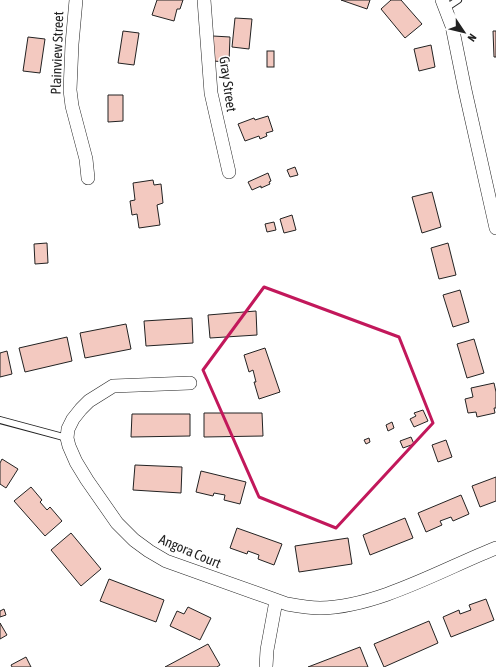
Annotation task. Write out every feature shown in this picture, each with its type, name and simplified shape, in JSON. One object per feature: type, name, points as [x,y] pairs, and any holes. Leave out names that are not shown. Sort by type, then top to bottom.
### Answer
[{"type":"street","name":"Plainview Street","points":[[76,0],[70,90],[72,106],[86,159],[88,178]]},
{"type":"street","name":"Gray Street","points":[[204,0],[211,93],[229,172]]},
{"type":"street","points":[[444,4],[452,26],[496,228]]},
{"type":"street","points":[[67,438],[68,429],[73,419],[81,409],[89,401],[113,386],[190,383]]},
{"type":"street","name":"Angora Court","points":[[67,438],[72,454],[87,480],[117,523],[134,540],[166,561],[276,601],[304,607],[321,608],[357,602],[408,585],[496,548]]},
{"type":"street","points":[[266,667],[267,650],[276,601]]},
{"type":"lane","points":[[444,4],[458,0]]},
{"type":"lane","points":[[0,420],[67,438]]},
{"type":"highlighted area","points":[[264,287],[399,337],[433,423],[336,528],[259,497],[203,370]]},
{"type":"building","points":[[157,0],[183,0],[180,9],[177,9],[174,21],[152,15]]},
{"type":"building","points":[[341,0],[370,0],[367,9]]},
{"type":"building","points":[[391,0],[401,0],[422,24],[405,38],[381,9]]},
{"type":"building","points":[[235,18],[252,19],[249,49],[232,47]]},
{"type":"building","points":[[123,31],[139,33],[134,65],[118,63]]},
{"type":"building","points":[[493,31],[496,31],[496,57],[494,57]]},
{"type":"building","points":[[213,36],[230,37],[229,62],[212,61]]},
{"type":"building","points":[[28,37],[45,39],[40,73],[23,71]]},
{"type":"building","points":[[431,45],[435,67],[419,71],[414,49]]},
{"type":"building","points":[[267,51],[274,51],[274,67],[267,67]]},
{"type":"building","points":[[108,95],[123,95],[123,121],[108,122]]},
{"type":"building","points":[[268,116],[273,131],[266,133],[267,136],[260,139],[259,136],[245,141],[238,124],[254,118],[255,120]]},
{"type":"building","points":[[295,167],[298,175],[290,177],[287,170]]},
{"type":"building","points":[[268,173],[271,181],[269,182],[270,184],[252,190],[248,182]]},
{"type":"building","points":[[153,180],[154,185],[161,184],[163,203],[157,205],[160,225],[139,228],[137,214],[132,215],[130,201],[135,200],[133,183]]},
{"type":"building","points":[[432,192],[441,227],[422,233],[412,197]]},
{"type":"building","points":[[292,215],[296,230],[284,233],[280,219]]},
{"type":"building","points":[[274,222],[276,230],[267,232],[265,224]]},
{"type":"building","points":[[47,243],[48,263],[35,264],[34,244]]},
{"type":"building","points":[[448,243],[456,275],[439,279],[431,248]]},
{"type":"building","points":[[460,290],[469,322],[453,327],[443,295]]},
{"type":"building","points":[[256,311],[257,335],[210,338],[208,315]]},
{"type":"building","points":[[192,318],[193,343],[146,346],[144,321]]},
{"type":"building","points":[[126,324],[131,349],[85,358],[80,333]]},
{"type":"building","points":[[67,337],[72,361],[25,372],[19,348]]},
{"type":"building","points":[[474,339],[484,373],[467,378],[457,344]]},
{"type":"building","points":[[265,348],[280,392],[259,399],[254,382],[256,382],[253,370],[249,372],[244,355]]},
{"type":"building","points":[[7,351],[12,374],[0,377],[0,353]]},
{"type":"building","points":[[494,383],[496,392],[496,408],[494,408],[495,413],[477,417],[476,412],[468,413],[465,399],[473,397],[471,388]]},
{"type":"building","points":[[423,410],[428,421],[414,427],[410,419],[416,416],[414,413]]},
{"type":"building","points":[[204,413],[262,413],[263,436],[204,437]]},
{"type":"building","points":[[132,414],[190,414],[190,436],[131,437]]},
{"type":"building","points":[[392,422],[394,428],[388,431],[386,425]]},
{"type":"building","points":[[411,437],[414,444],[403,448],[400,441]]},
{"type":"building","points":[[369,438],[370,442],[366,444],[364,440]]},
{"type":"building","points":[[446,440],[452,457],[438,462],[432,445]]},
{"type":"building","points":[[2,459],[18,469],[6,488],[0,484],[0,463]]},
{"type":"building","points":[[135,465],[182,467],[181,493],[133,490]]},
{"type":"building","points":[[201,471],[246,482],[240,504],[224,500],[225,495],[214,493],[213,496],[196,492]]},
{"type":"building","points":[[496,477],[496,501],[480,507],[472,486]]},
{"type":"building","points":[[31,487],[42,500],[40,502],[47,510],[50,507],[62,521],[45,536],[14,501]]},
{"type":"building","points":[[461,495],[469,514],[453,521],[451,517],[440,521],[442,525],[426,532],[418,513]]},
{"type":"building","points":[[405,518],[413,538],[370,555],[363,535]]},
{"type":"building","points":[[237,528],[282,544],[274,565],[258,559],[259,555],[248,551],[247,554],[230,548]]},
{"type":"building","points":[[71,533],[101,569],[81,586],[51,550]]},
{"type":"building","points":[[348,538],[352,564],[299,572],[295,546]]},
{"type":"building","points":[[109,579],[164,600],[156,622],[100,601]]},
{"type":"building","points":[[486,599],[494,620],[451,637],[443,617],[459,610],[460,614],[471,610],[469,605]]},
{"type":"building","points":[[188,607],[211,618],[200,640],[170,626],[177,611],[184,614]]},
{"type":"building","points":[[4,609],[6,615],[0,617],[0,611]]},
{"type":"building","points":[[429,621],[438,643],[384,667],[374,644]]},
{"type":"building","points":[[0,623],[7,635],[0,639]]},
{"type":"building","points":[[208,644],[220,665],[217,667],[165,667]]},
{"type":"building","points":[[360,647],[368,667],[308,667]]},
{"type":"building","points":[[26,657],[31,667],[12,667],[11,665]]}]
